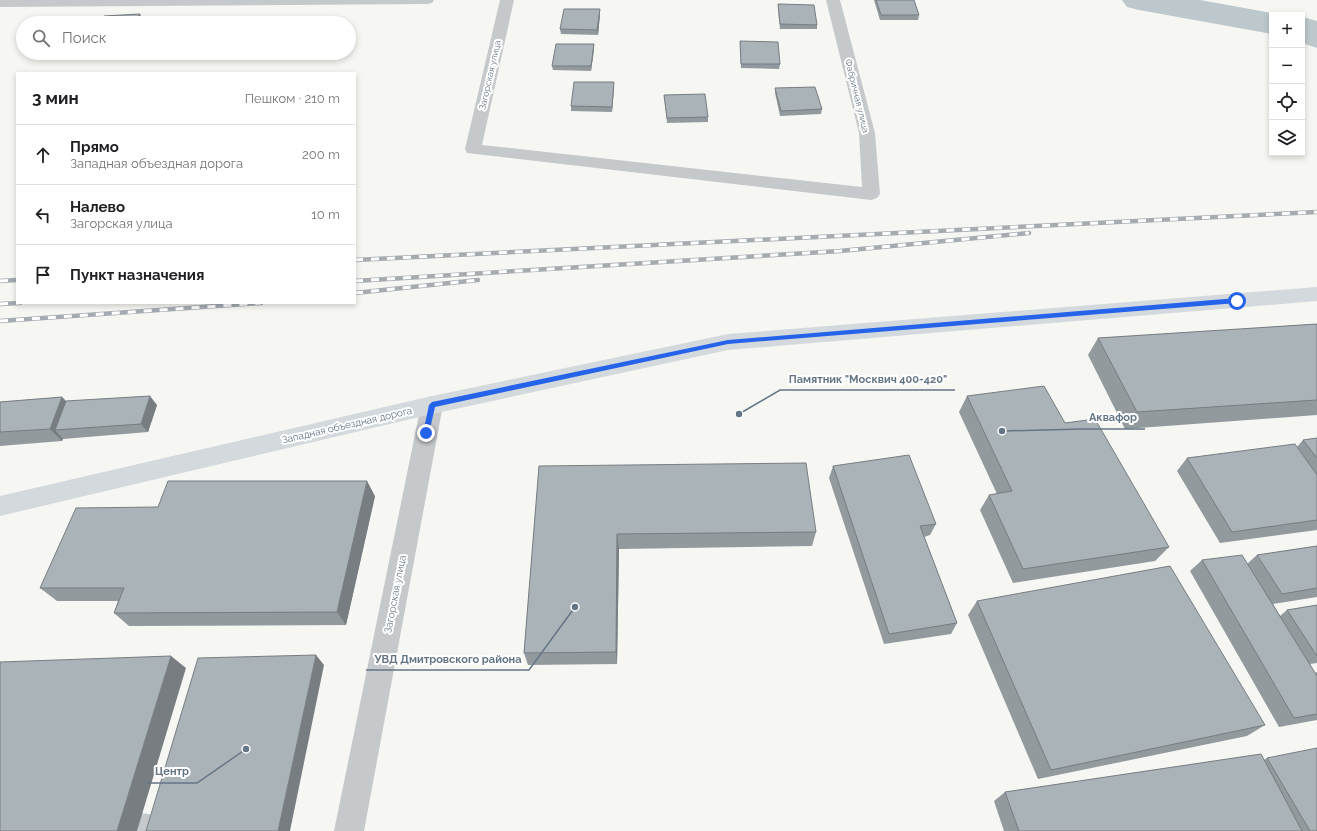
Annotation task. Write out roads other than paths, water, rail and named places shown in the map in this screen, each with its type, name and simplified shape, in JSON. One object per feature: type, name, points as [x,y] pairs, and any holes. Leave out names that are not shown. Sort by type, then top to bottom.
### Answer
[{"type":"main road","name":"Западная объездная дорога","points":[[0,506],[432,405],[728,342],[1317,294]]},
{"type":"street","points":[[0,3],[427,0]]},
{"type":"street","name":"Загорская улица","points":[[507,0],[473,149],[870,194]]},
{"type":"street","name":"Фабричная улица","points":[[833,0],[867,133],[870,194]]},
{"type":"street","name":"Загорская улица","points":[[349,831],[432,405]]},
{"type":"lane","points":[[140,822],[163,825]]},
{"type":"waterway","points":[[1139,0],[1269,22]]},
{"type":"waterway","points":[[1305,29],[1317,37]]},
{"type":"railway","points":[[356,260],[1317,212],[1314,212]]},
{"type":"railway","points":[[356,281],[840,251],[1029,233]]},
{"type":"railway","points":[[0,281],[16,280]]},
{"type":"railway","points":[[356,293],[478,280]]},
{"type":"railway","points":[[0,304],[16,303]]},
{"type":"railway","points":[[0,321],[246,304]]},
{"type":"place","name":"Памятник \"Москвич 400-420\"","points":[[739,414]]},
{"type":"place","name":"Аквафор","points":[[1002,431]]},
{"type":"place","name":"УВД Дмитровского района","points":[[575,607]]},
{"type":"place","name":"Центр","points":[[246,749]]}]
